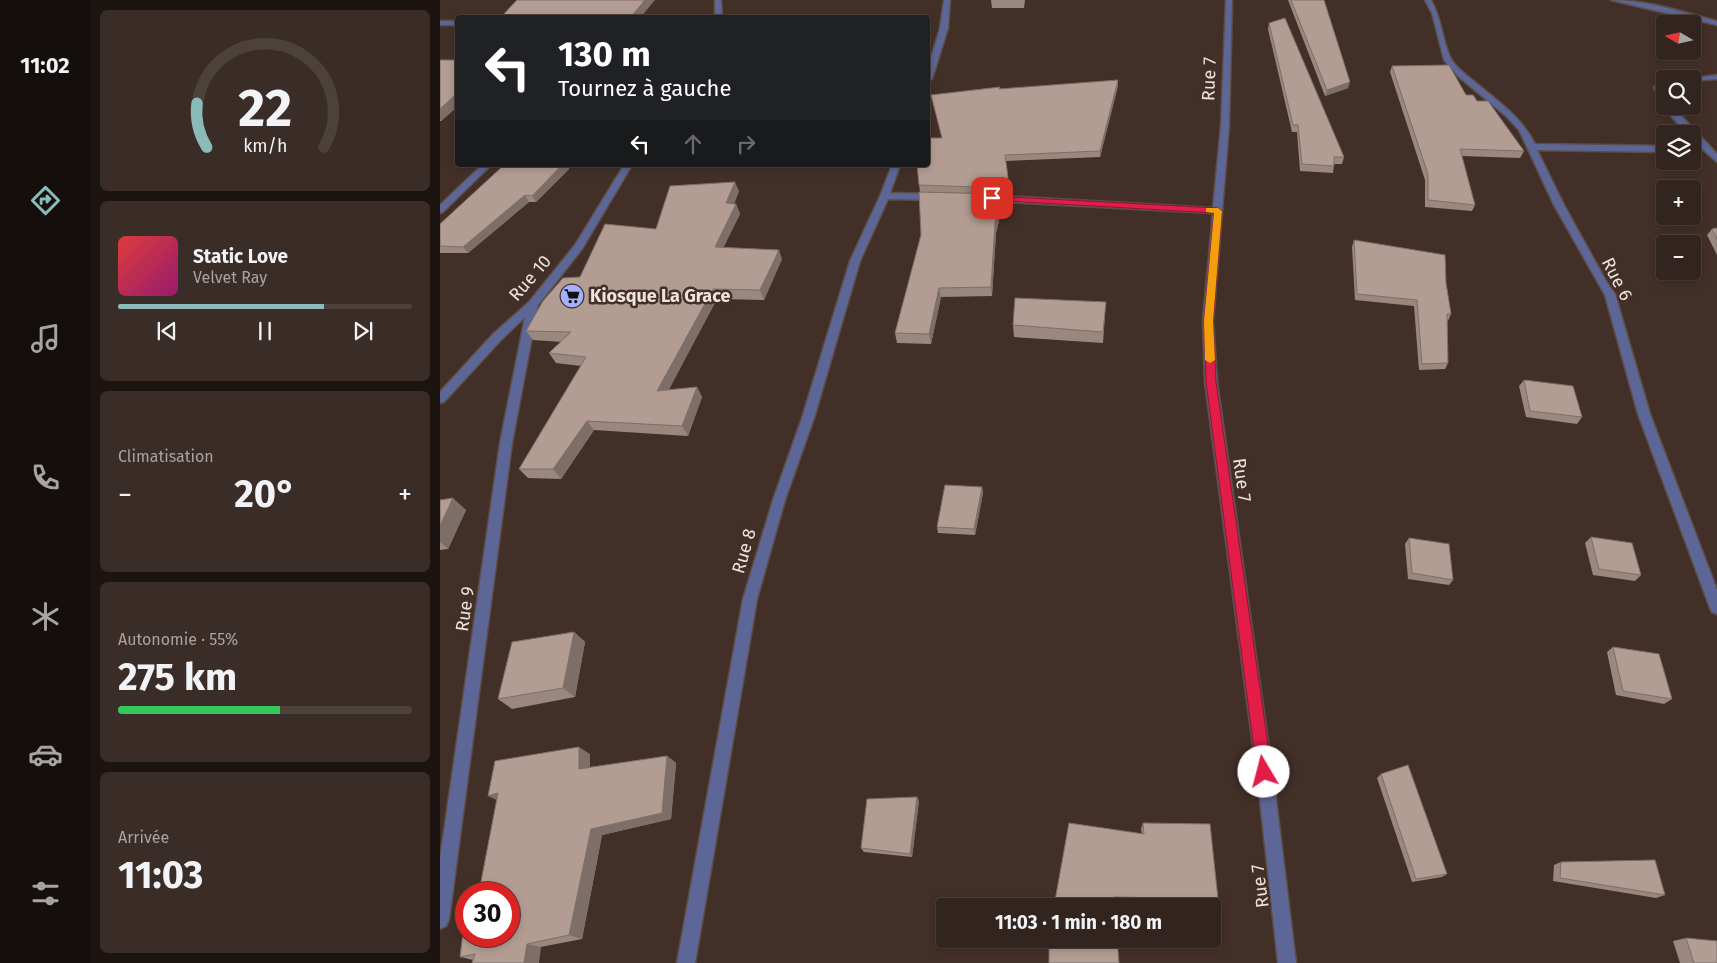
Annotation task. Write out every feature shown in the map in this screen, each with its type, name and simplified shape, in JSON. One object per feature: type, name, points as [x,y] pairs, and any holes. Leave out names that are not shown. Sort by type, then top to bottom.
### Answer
[{"type":"street","points":[[718,0],[719,15]]},
{"type":"street","points":[[930,73],[944,28],[947,0]]},
{"type":"street","name":"Rue 7","points":[[1229,0],[1225,126],[1208,321],[1211,382],[1267,791],[1287,963]]},
{"type":"street","name":"Rue 6","points":[[1428,0],[1435,14],[1444,51],[1454,68],[1509,114],[1523,129],[1559,205],[1602,285],[1610,294],[1644,414],[1716,605]]},
{"type":"street","points":[[1614,0],[1688,15]]},
{"type":"street","points":[[1701,17],[1717,14]]},
{"type":"street","points":[[1701,18],[1717,23]]},
{"type":"street","points":[[440,23],[455,23]]},
{"type":"street","points":[[1701,78],[1717,77]]},
{"type":"street","points":[[1675,115],[1684,125]]},
{"type":"street","points":[[1701,144],[1717,159]]},
{"type":"street","points":[[1531,147],[1656,149]]},
{"type":"street","points":[[1701,150],[1707,150]]},
{"type":"street","points":[[440,210],[486,167]]},
{"type":"street","name":"Rue 10","points":[[440,399],[497,337],[533,304],[579,247],[627,167]]},
{"type":"street","name":"Rue 8","points":[[686,963],[750,599],[779,500],[808,418],[855,261],[885,196],[895,167]]},
{"type":"street","points":[[885,196],[943,197]]},
{"type":"street","points":[[972,198],[1218,211]]},
{"type":"street","name":"Rue 9","points":[[440,920],[506,443],[533,304]]},
{"type":"building","points":[[517,0],[645,0],[632,15],[503,15]]},
{"type":"building","points":[[1291,0],[1324,0],[1350,82],[1327,90]]},
{"type":"building","points":[[1285,18],[1344,157],[1334,157],[1334,166],[1302,164],[1298,125],[1293,125],[1269,23]]},
{"type":"building","points":[[440,60],[455,60],[455,96],[440,109]]},
{"type":"building","points":[[1449,65],[1466,95],[1473,95],[1477,101],[1488,101],[1524,151],[1460,149],[1475,205],[1428,200],[1428,174],[1392,66]]},
{"type":"building","points":[[1118,80],[1100,151],[1005,155],[1008,177],[1005,188],[919,185],[917,167],[930,167],[930,138],[942,138],[931,95],[1000,87],[999,89]]},
{"type":"building","points":[[502,167],[560,167],[532,196],[525,195],[463,247],[440,246],[440,224]]},
{"type":"building","points":[[735,182],[726,203],[736,204],[715,247],[779,250],[760,290],[713,289],[657,391],[697,387],[682,426],[587,421],[553,469],[519,469],[586,357],[549,353],[571,332],[526,331],[543,301],[563,278],[580,277],[605,224],[656,229],[670,186]]},
{"type":"building","points":[[919,192],[1002,194],[995,223],[991,287],[939,288],[929,334],[895,333],[921,235]]},
{"type":"building","points":[[1717,228],[1717,239],[1712,229]]},
{"type":"building","points":[[1354,240],[1445,255],[1446,283],[1451,314],[1447,314],[1448,363],[1422,364],[1417,300],[1357,294]]},
{"type":"building","points":[[1015,298],[1106,302],[1103,332],[1013,325]]},
{"type":"building","points":[[1524,380],[1573,386],[1582,417],[1530,411]]},
{"type":"building","points":[[945,485],[982,487],[974,529],[937,527]]},
{"type":"building","points":[[453,498],[440,526],[440,500]]},
{"type":"building","points":[[1591,537],[1632,543],[1641,575],[1599,569]]},
{"type":"building","points":[[1409,538],[1449,544],[1453,580],[1412,573]]},
{"type":"building","points":[[574,632],[563,688],[498,699],[512,642]]},
{"type":"building","points":[[1613,647],[1659,654],[1672,699],[1623,691]]},
{"type":"building","points":[[579,747],[579,769],[667,756],[662,813],[591,829],[569,935],[527,944],[524,963],[472,963],[475,954],[460,957],[461,947],[520,947],[520,882],[481,882],[498,793],[488,796],[495,761]]},
{"type":"building","points":[[1408,765],[1447,874],[1416,879],[1381,774]]},
{"type":"building","points":[[917,797],[910,854],[861,848],[867,799]]},
{"type":"building","points":[[1069,823],[1144,834],[1143,823],[1210,824],[1218,898],[1055,898]]},
{"type":"building","points":[[1655,860],[1665,895],[1560,878],[1561,862]]},
{"type":"building","points":[[1686,938],[1717,941],[1717,963],[1694,963]]},
{"type":"building","points":[[1049,948],[1118,948],[1119,963],[1049,963]]},
{"type":"slow traffic","points":[[1209,210],[1218,211],[1208,321],[1210,360]]},
{"type":"place","name":"Kiosque La Grace","points":[[572,296]]},
{"type":"route","points":[[992,198],[1218,211],[1208,321],[1211,382],[1264,772]]}]
